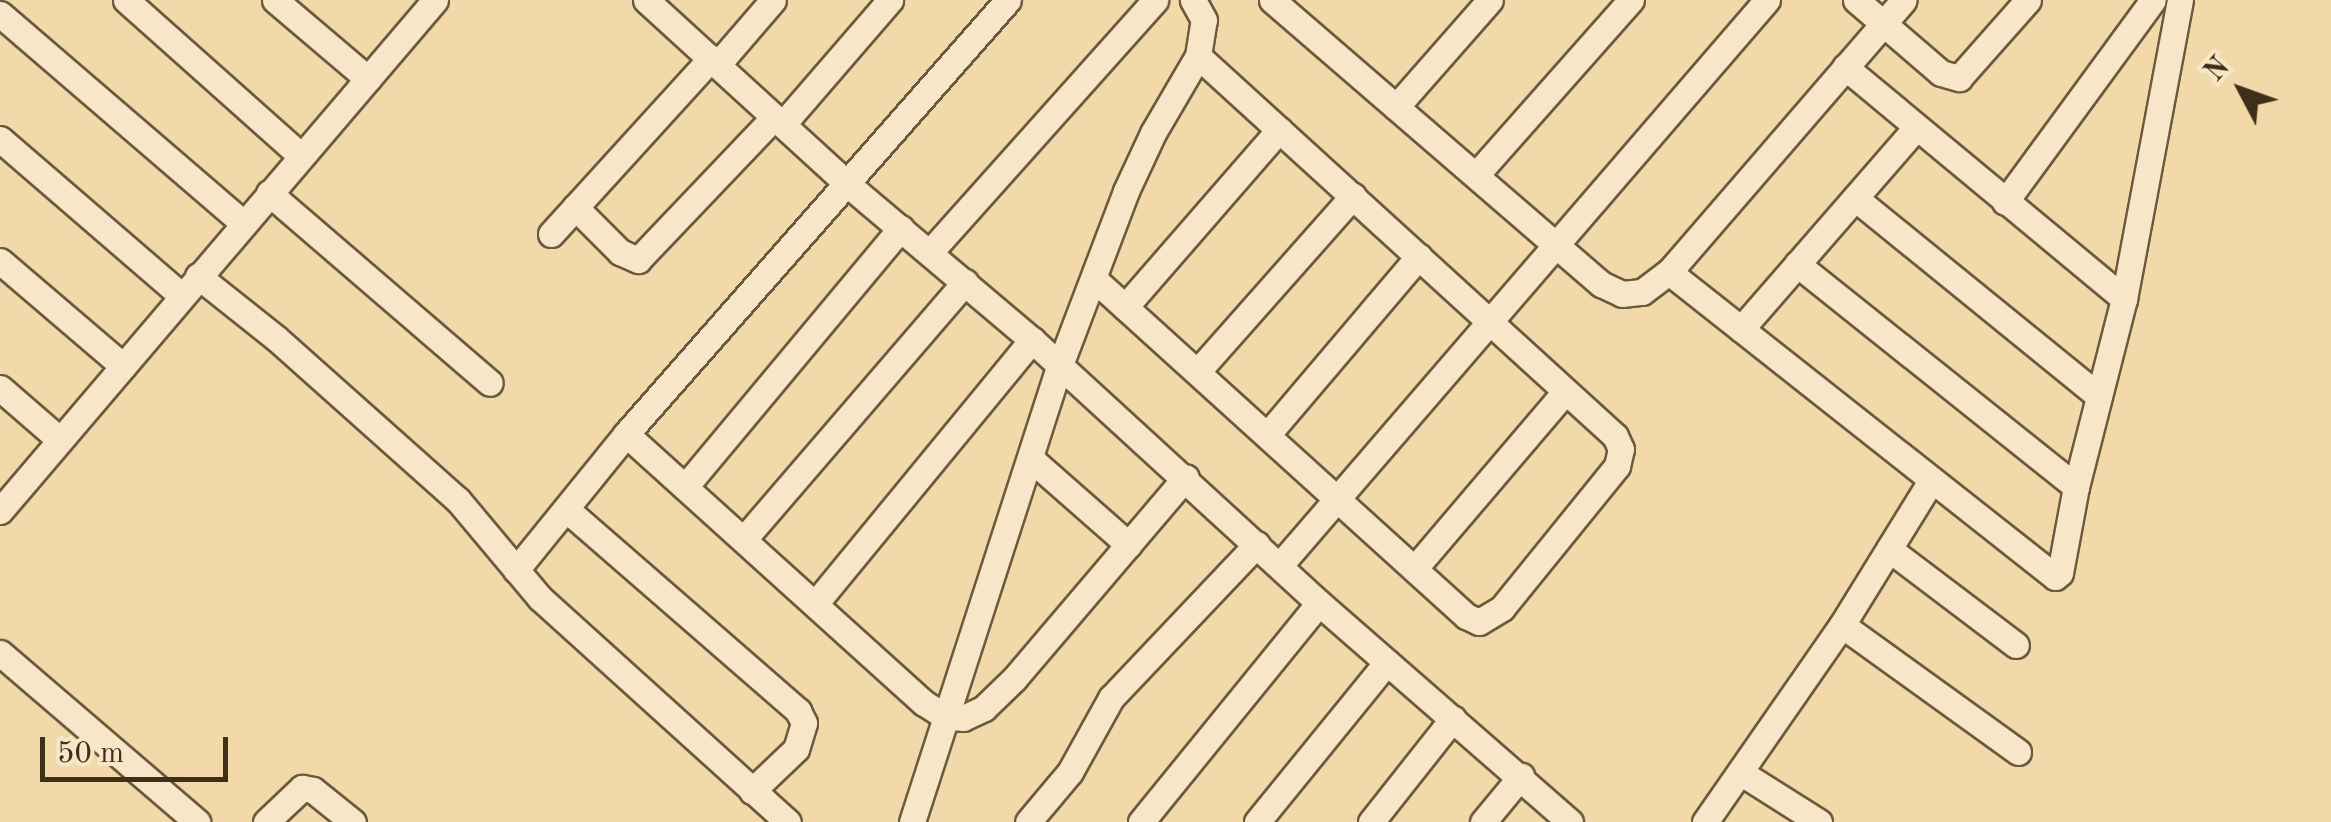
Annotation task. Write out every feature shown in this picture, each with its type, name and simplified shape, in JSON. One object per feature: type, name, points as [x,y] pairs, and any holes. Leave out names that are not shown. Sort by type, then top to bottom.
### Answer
[{"type":"street","points":[[126,0],[300,156]]},
{"type":"street","points":[[275,0],[368,79]]},
{"type":"street","points":[[551,234],[773,0]]},
{"type":"street","points":[[575,206],[620,252],[638,260],[779,120],[890,0]]},
{"type":"street","points":[[516,570],[626,434],[1008,0]]},
{"type":"street","points":[[930,252],[1155,0]]},
{"type":"street","points":[[912,822],[1060,365],[1146,148],[1198,56],[1204,20],[1193,0]]},
{"type":"street","points":[[1272,0],[1601,284],[1622,294],[1642,292],[1669,272],[1904,0]]},
{"type":"street","points":[[1396,107],[1490,0]]},
{"type":"street","points":[[1476,175],[1631,0]]},
{"type":"street","points":[[1280,565],[1767,0]]},
{"type":"street","points":[[1856,0],[1941,73],[1959,78],[2020,10],[1994,0]]},
{"type":"street","points":[[2005,202],[2153,0]]},
{"type":"street","points":[[1669,272],[2048,576],[2055,577],[2060,573],[2076,487],[2124,299],[2180,0]]},
{"type":"street","points":[[0,511],[431,1]]},
{"type":"street","points":[[656,3],[844,182],[1032,340],[1186,477],[1318,603],[1570,822]]},
{"type":"street","points":[[0,14],[243,224]]},
{"type":"street","points":[[1094,279],[1479,622],[1502,608],[1617,466],[1621,449],[1615,436],[1198,56]]},
{"type":"street","points":[[1845,67],[2124,299]]},
{"type":"street","points":[[1741,329],[1915,129]]},
{"type":"street","points":[[1125,306],[1279,130]]},
{"type":"street","points":[[0,139],[190,286],[276,338],[458,500],[516,570],[588,644],[788,822]]},
{"type":"street","points":[[270,193],[490,383]]},
{"type":"street","points":[[1198,372],[1353,196]]},
{"type":"street","points":[[1855,198],[2099,396]]},
{"type":"street","points":[[685,487],[901,228]]},
{"type":"street","points":[[1268,434],[1419,256]]},
{"type":"street","points":[[0,261],[122,366]]},
{"type":"street","points":[[1797,264],[2076,487]]},
{"type":"street","points":[[744,540],[965,282]]},
{"type":"street","points":[[815,604],[1032,340]]},
{"type":"street","points":[[0,388],[60,440]]},
{"type":"street","points":[[1415,568],[1564,393]]},
{"type":"street","points":[[626,434],[924,703],[946,717],[963,718],[984,708],[1186,477]]},
{"type":"street","points":[[1030,459],[1128,545]]},
{"type":"street","points":[[1705,822],[1842,625],[1931,480]]},
{"type":"street","points":[[566,508],[798,711],[804,723],[796,749],[752,791]]},
{"type":"street","points":[[1028,822],[1070,772],[1111,698],[1257,544]]},
{"type":"street","points":[[1889,549],[2016,645]]},
{"type":"street","points":[[1142,822],[1318,603]]},
{"type":"street","points":[[1842,625],[2018,752]]},
{"type":"street","points":[[0,653],[197,822]]},
{"type":"street","points":[[1256,822],[1387,662]]},
{"type":"street","points":[[1371,822],[1454,718]]},
{"type":"street","points":[[1742,774],[1819,822]]},
{"type":"street","points":[[1483,822],[1521,776]]},
{"type":"street","points":[[266,822],[302,788],[313,790],[353,822]]}]
